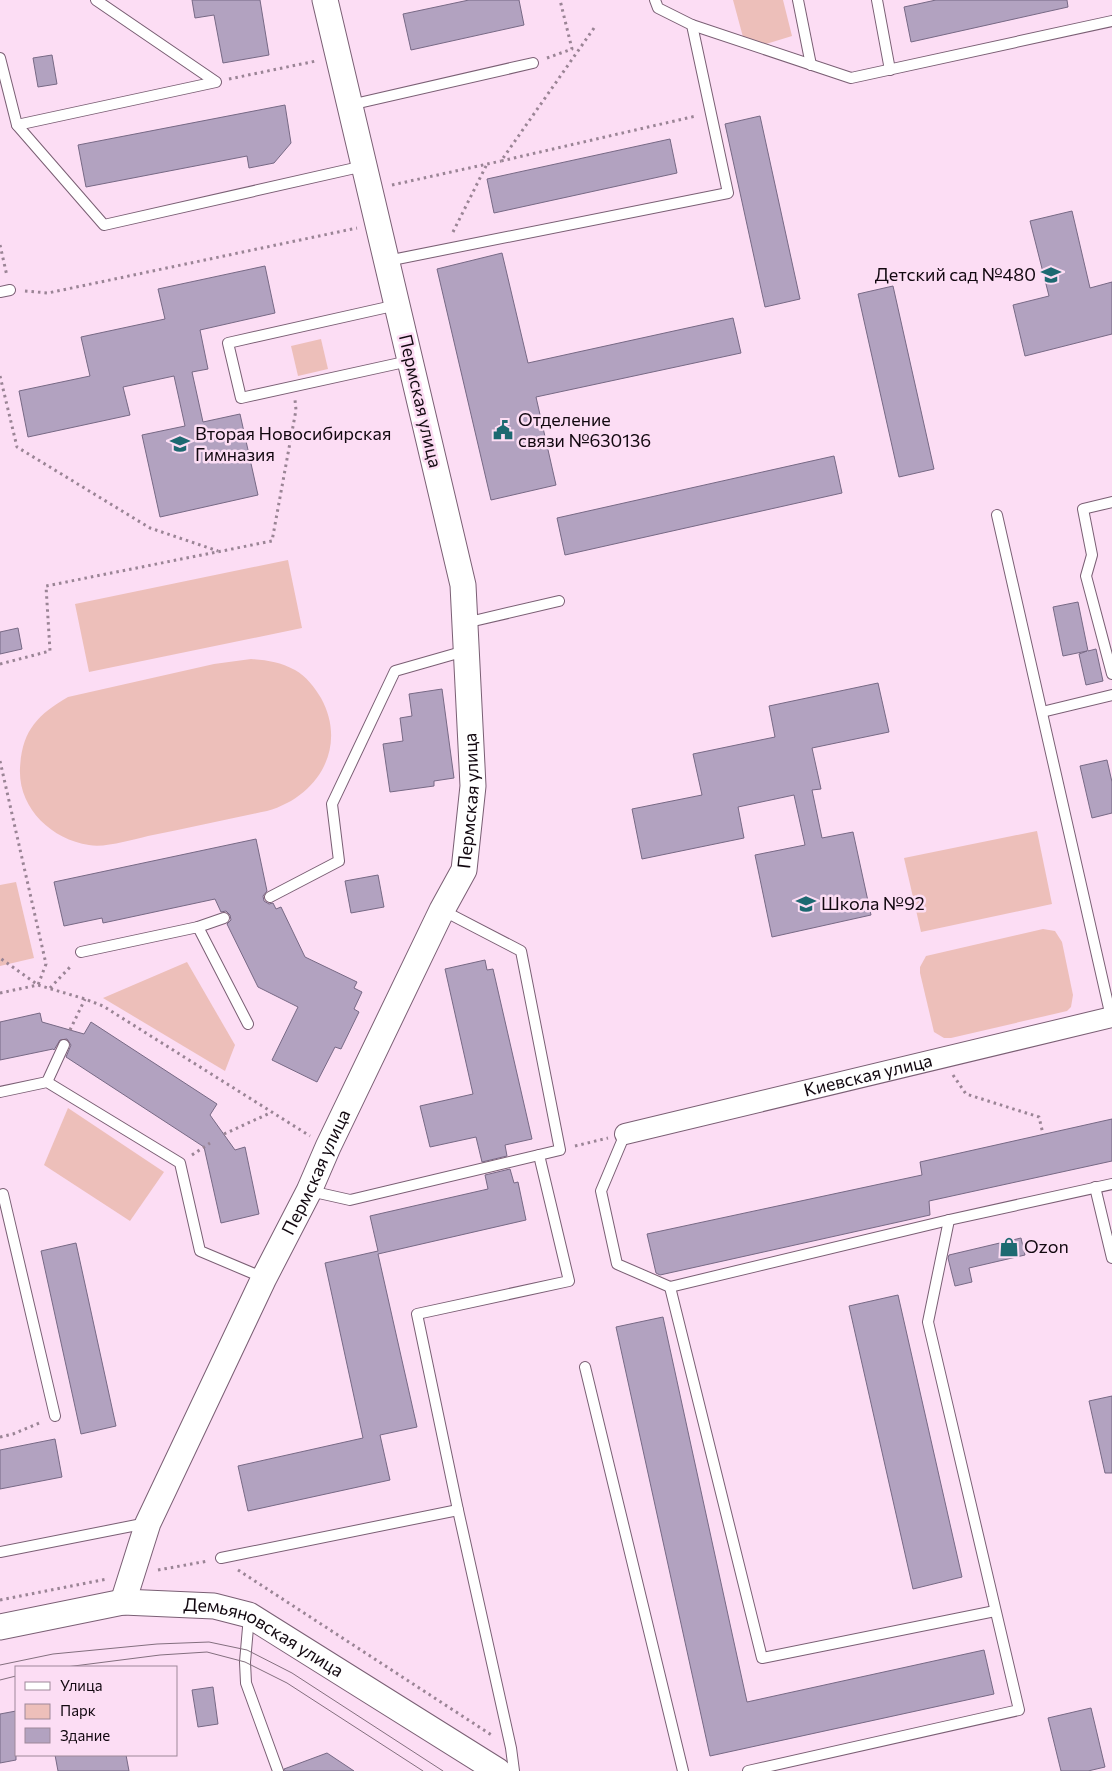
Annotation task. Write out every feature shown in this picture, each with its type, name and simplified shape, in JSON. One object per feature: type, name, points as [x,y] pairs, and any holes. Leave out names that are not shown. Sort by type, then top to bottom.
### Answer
[{"type":"street","name":"Пермская улица","points":[[123,1602],[148,1523],[442,910],[464,870],[473,786],[463,585],[325,0]]},
{"type":"street","name":"Киевская улица","points":[[625,1134],[1112,1017]]},
{"type":"street","name":"Демьяновская улица","points":[[0,1627],[123,1602],[214,1606],[249,1615],[498,1771]]},
{"type":"lane","points":[[96,0],[216,82]]},
{"type":"lane","points":[[656,0],[658,8],[692,24],[850,78],[1112,21]]},
{"type":"lane","points":[[798,0],[811,65]]},
{"type":"lane","points":[[877,0],[890,70]]},
{"type":"lane","points":[[387,261],[728,193],[692,24]]},
{"type":"lane","points":[[0,58],[17,125],[104,225],[364,166]]},
{"type":"lane","points":[[350,105],[533,63]]},
{"type":"lane","points":[[17,125],[216,82]]},
{"type":"lane","points":[[397,305],[228,343],[241,398],[410,361]]},
{"type":"lane","points":[[1112,502],[1083,508],[1092,555],[1086,576],[1112,674]]},
{"type":"lane","points":[[997,515],[1112,1017]]},
{"type":"lane","points":[[465,623],[559,601]]},
{"type":"lane","points":[[270,897],[339,861],[332,804],[395,671],[466,650]]},
{"type":"lane","points":[[1042,712],[1112,695]]},
{"type":"lane","points":[[309,1190],[350,1200],[560,1150],[521,952],[442,910]]},
{"type":"lane","points":[[81,952],[198,927],[224,918]]},
{"type":"lane","points":[[198,927],[248,1024]]},
{"type":"lane","points":[[47,1082],[64,1045]]},
{"type":"lane","points":[[0,1092],[47,1082],[180,1163],[200,1251],[264,1278]]},
{"type":"lane","points":[[625,1134],[600,1191],[617,1264],[670,1287],[949,1220],[1112,1184]]},
{"type":"lane","points":[[514,1771],[511,1748],[417,1314],[569,1280],[539,1155]]},
{"type":"lane","points":[[0,1182],[1,1194],[55,1416]]},
{"type":"lane","points":[[1095,1187],[1112,1258]]},
{"type":"lane","points":[[748,1771],[1019,1710],[928,1322],[949,1220]]},
{"type":"lane","points":[[670,1287],[762,1658],[995,1611]]},
{"type":"lane","points":[[586,1367],[683,1771]]},
{"type":"lane","points":[[221,1558],[458,1510]]},
{"type":"lane","points":[[0,1552],[148,1523]]},
{"type":"lane","points":[[249,1615],[245,1662],[246,1683],[278,1771]]},
{"type":"path","points":[[533,63],[572,49],[560,0]]},
{"type":"path","points":[[501,161],[594,28]]},
{"type":"path","points":[[216,82],[318,60],[316,52]]},
{"type":"path","points":[[370,190],[711,113]]},
{"type":"path","points":[[444,250],[487,164]]},
{"type":"path","points":[[0,245],[5,291],[48,293],[360,227]]},
{"type":"path","points":[[0,376],[18,447],[150,528],[219,552]]},
{"type":"path","points":[[0,664],[50,651],[46,586],[272,541],[296,410],[293,386]]},
{"type":"path","points":[[0,761],[46,964],[38,985]]},
{"type":"path","points":[[50,988],[73,964],[81,952]]},
{"type":"path","points":[[0,958],[38,985],[85,998],[103,1006],[328,1147]]},
{"type":"path","points":[[0,993],[38,985]]},
{"type":"path","points":[[70,1030],[85,998]]},
{"type":"path","points":[[941,1058],[966,1094],[1039,1116],[1042,1134]]},
{"type":"path","points":[[224,1134],[270,1112]]},
{"type":"path","points":[[560,1150],[625,1134]]},
{"type":"path","points":[[180,1163],[210,1143]]},
{"type":"path","points":[[0,1437],[13,1434],[55,1416]]},
{"type":"green space","points":[[733,0],[783,0],[792,36],[766,44],[743,37]]},
{"type":"green space","points":[[321,339],[328,369],[298,376],[291,346]]},
{"type":"green space","points":[[288,560],[302,628],[89,672],[75,604]]},
{"type":"green space","points":[[251,659],[279,663],[299,673],[310,682],[319,694],[329,716],[331,734],[329,752],[323,768],[314,782],[301,794],[285,804],[267,811],[118,843],[95,846],[75,842],[50,829],[31,808],[21,783],[21,755],[33,725],[48,710],[68,697],[214,664]]},
{"type":"green space","points":[[1037,831],[1052,904],[921,932],[904,858]]},
{"type":"green space","points":[[16,882],[34,958],[0,966],[0,885]]},
{"type":"green space","points":[[1043,929],[1055,931],[1062,942],[1073,995],[1071,1007],[1067,1011],[951,1038],[944,1038],[934,1032],[920,973],[920,967],[926,956]]},
{"type":"green space","points":[[187,962],[235,1045],[225,1071],[103,998]]},
{"type":"green space","points":[[68,1108],[164,1172],[130,1221],[44,1165]]},
{"type":"building","points":[[192,0],[260,0],[269,55],[223,63],[214,15],[195,18]]},
{"type":"building","points":[[469,0],[519,0],[524,25],[411,50],[403,14]]},
{"type":"building","points":[[936,0],[1067,0],[1068,7],[911,42],[904,7]]},
{"type":"building","points":[[52,55],[57,84],[38,87],[33,58]]},
{"type":"building","points":[[285,105],[291,143],[274,163],[249,168],[247,156],[86,187],[78,145]]},
{"type":"building","points":[[760,116],[800,299],[765,307],[725,124]]},
{"type":"building","points":[[670,139],[677,173],[494,213],[487,179]]},
{"type":"building","points":[[1072,211],[1090,288],[1112,282],[1112,334],[1025,356],[1013,305],[1049,296],[1030,221]]},
{"type":"building","points":[[502,253],[528,363],[733,318],[741,353],[536,397],[556,485],[491,500],[437,269]]},
{"type":"building","points":[[265,266],[275,313],[200,330],[208,369],[192,372],[203,422],[240,414],[258,495],[160,517],[142,435],[185,426],[174,376],[123,387],[130,415],[28,437],[19,391],[90,376],[81,337],[165,319],[158,289]]},
{"type":"building","points":[[893,286],[934,469],[899,477],[858,294]]},
{"type":"building","points":[[834,456],[842,493],[565,555],[557,518]]},
{"type":"building","points":[[1078,602],[1088,651],[1096,649],[1103,681],[1086,685],[1079,654],[1087,651],[1063,656],[1053,607]]},
{"type":"building","points":[[18,628],[22,649],[0,654],[0,632]]},
{"type":"building","points":[[878,683],[889,732],[812,748],[821,789],[812,790],[822,838],[853,832],[871,915],[772,937],[755,855],[805,845],[794,795],[738,807],[744,838],[642,859],[632,809],[702,795],[693,754],[775,737],[769,706]]},
{"type":"building","points":[[442,689],[454,778],[434,781],[434,786],[390,792],[383,744],[403,741],[400,718],[412,716],[409,694]]},
{"type":"building","points":[[1107,760],[1112,782],[1112,813],[1092,818],[1080,766]]},
{"type":"building","points":[[256,839],[267,891],[263,896],[264,901],[269,904],[273,903],[276,909],[281,907],[305,957],[357,982],[354,988],[362,992],[354,1009],[359,1012],[341,1049],[335,1047],[317,1082],[272,1060],[298,1007],[258,987],[227,924],[231,920],[230,915],[226,911],[221,912],[215,899],[103,923],[102,918],[64,926],[54,882]]},
{"type":"building","points":[[378,875],[384,907],[351,913],[345,881]]},
{"type":"building","points":[[485,960],[487,970],[493,969],[532,1139],[505,1145],[507,1156],[482,1162],[476,1137],[430,1147],[420,1106],[473,1094],[445,969]]},
{"type":"building","points":[[40,1013],[42,1022],[84,1034],[91,1022],[217,1104],[210,1115],[235,1150],[245,1147],[259,1214],[221,1223],[204,1147],[66,1057],[71,1045],[67,1039],[60,1040],[54,1050],[0,1060],[0,1022]]},
{"type":"building","points":[[1112,1119],[1112,1161],[929,1201],[930,1215],[660,1275],[656,1273],[647,1234],[922,1175],[920,1162]]},
{"type":"building","points":[[510,1169],[514,1183],[518,1182],[526,1220],[378,1254],[417,1427],[380,1435],[390,1480],[248,1511],[238,1466],[363,1438],[325,1263],[378,1251],[370,1216],[488,1189],[485,1175]]},
{"type":"building","points":[[1021,1238],[1025,1255],[969,1268],[972,1282],[955,1286],[948,1258],[949,1255]]},
{"type":"building","points":[[76,1243],[116,1426],[81,1434],[41,1251]]},
{"type":"building","points":[[898,1295],[962,1577],[913,1589],[849,1306]]},
{"type":"building","points":[[663,1317],[747,1702],[984,1650],[994,1694],[710,1756],[616,1327]]},
{"type":"building","points":[[1112,1396],[1112,1473],[1105,1473],[1089,1401]]},
{"type":"building","points":[[55,1439],[62,1477],[0,1489],[0,1450]]},
{"type":"building","points":[[213,1687],[218,1724],[198,1727],[192,1690]]},
{"type":"building","points":[[1091,1708],[1105,1767],[1088,1771],[1061,1771],[1048,1718]]},
{"type":"building","points":[[15,1711],[16,1760],[0,1763],[0,1714]]},
{"type":"building","points":[[327,1753],[354,1771],[285,1771],[284,1769]]},
{"type":"building","points":[[55,1756],[126,1756],[129,1771],[58,1771]]},
{"type":"tram line","points":[[0,1665],[53,1654],[157,1644],[209,1642],[247,1650],[292,1673],[443,1771]]},
{"type":"tram line","points":[[74,1666],[160,1655],[207,1652],[245,1662],[287,1683],[423,1771]]},
{"type":"tram line","points":[[0,1680],[15,1676]]},
{"type":"place","name":"Детский сад №480","points":[[1051,275]]},
{"type":"place","name":"Отделение связи №630136","points":[[503,430]]},
{"type":"place","name":"Вторая Новосибирская Гимназия","points":[[180,444]]},
{"type":"place","name":"Школа №92","points":[[806,904]]},
{"type":"place","name":"Ozon","points":[[1009,1247]]}]
